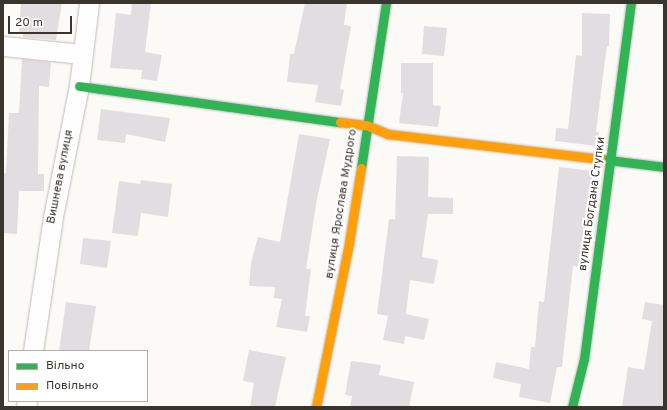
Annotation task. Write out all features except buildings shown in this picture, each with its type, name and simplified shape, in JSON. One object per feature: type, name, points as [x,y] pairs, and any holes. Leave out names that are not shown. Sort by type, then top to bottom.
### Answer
[{"type":"street","name":"Вишнева вулиця","points":[[33,350],[53,217],[79,86],[89,3]]},
{"type":"street","name":"вулиця Ярослава Мудрого","points":[[316,407],[349,243],[386,3]]},
{"type":"street","name":"вулиця Богдана Ступки","points":[[572,407],[584,359],[630,3]]},
{"type":"street","points":[[3,46],[82,54]]},
{"type":"street","points":[[79,86],[366,125],[388,134],[611,159],[664,167]]},
{"type":"traffic: fast","points":[[361,168],[386,3]]},
{"type":"traffic: fast","points":[[572,407],[584,359],[631,3]]},
{"type":"traffic: fast","points":[[79,86],[340,122]]},
{"type":"traffic: fast","points":[[601,159],[664,167]]},
{"type":"traffic: slow","points":[[340,122],[366,125],[388,134],[601,159]]},
{"type":"traffic: slow","points":[[316,407],[349,243],[361,168]]}]
